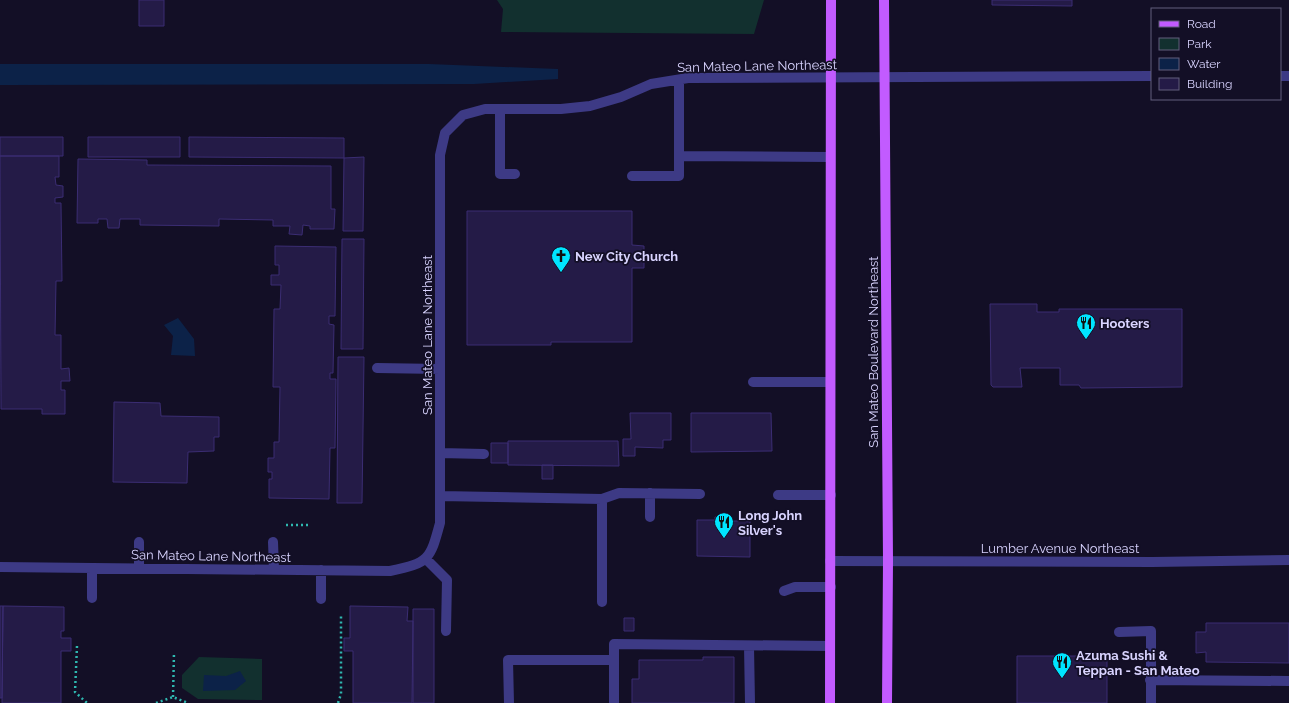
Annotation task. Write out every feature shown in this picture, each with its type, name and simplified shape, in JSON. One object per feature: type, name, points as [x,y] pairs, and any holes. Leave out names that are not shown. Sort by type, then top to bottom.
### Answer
[{"type":"main road","points":[[830,703],[831,0]]},
{"type":"main road","name":"San Mateo Boulevard Northeast","points":[[884,0],[888,561],[887,703]]},
{"type":"street","name":"San Mateo Lane Northeast","points":[[0,566],[390,571],[412,566],[426,559],[433,550],[440,523],[440,155],[445,133],[463,115],[485,109],[561,109],[590,106],[621,97],[651,84],[695,78],[1151,76]]},
{"type":"street","points":[[632,176],[679,176],[679,80]]},
{"type":"street","points":[[500,109],[500,174],[515,174]]},
{"type":"street","points":[[679,156],[830,157]]},
{"type":"street","points":[[377,368],[440,369]]},
{"type":"street","points":[[752,382],[830,382]]},
{"type":"street","points":[[440,453],[484,454]]},
{"type":"street","points":[[440,496],[602,499],[619,493],[700,494]]},
{"type":"street","points":[[650,493],[650,517]]},
{"type":"street","points":[[778,495],[831,495]]},
{"type":"street","points":[[602,499],[602,602]]},
{"type":"street","points":[[138,542],[139,568]]},
{"type":"street","points":[[273,542],[274,569]]},
{"type":"street","points":[[426,559],[447,580],[446,631]]},
{"type":"street","name":"Lumber Avenue Northeast","points":[[830,561],[1152,562],[1289,560]]},
{"type":"street","points":[[92,568],[92,598]]},
{"type":"street","points":[[321,570],[321,599]]},
{"type":"street","points":[[784,591],[795,587],[831,587]]},
{"type":"street","points":[[1119,632],[1151,631],[1151,703]]},
{"type":"street","points":[[614,703],[614,644],[830,646]]},
{"type":"street","points":[[750,646],[750,703]]},
{"type":"street","points":[[509,703],[508,660],[614,660]]},
{"type":"street","points":[[1150,680],[1289,681]]},
{"type":"path","points":[[286,525],[310,525]]},
{"type":"path","points":[[338,703],[341,694],[341,616]]},
{"type":"path","points":[[77,646],[75,692],[87,703]]},
{"type":"path","points":[[173,696],[174,652]]},
{"type":"path","points":[[156,703],[173,696],[188,703]]},
{"type":"green space","points":[[497,0],[764,0],[754,34],[501,32],[503,9]]},
{"type":"green space","points":[[199,657],[262,659],[262,700],[198,699],[182,688],[182,675]]},
{"type":"water","points":[[0,64],[429,64],[558,69],[558,79],[474,84],[0,85]]},
{"type":"water","points":[[178,318],[194,339],[195,356],[171,355],[173,336],[164,325]]},
{"type":"water","points":[[240,671],[246,681],[235,690],[203,691],[204,675],[226,676]]},
{"type":"building","points":[[139,0],[164,0],[164,26],[139,26]]},
{"type":"building","points":[[992,0],[1072,0],[1072,6],[992,5]]},
{"type":"building","points":[[0,137],[63,137],[63,156],[0,156]]},
{"type":"building","points":[[88,137],[180,137],[180,157],[88,157]]},
{"type":"building","points":[[189,137],[344,138],[344,158],[189,157]]},
{"type":"building","points":[[0,156],[59,156],[59,177],[55,177],[56,185],[63,186],[63,197],[55,198],[55,203],[61,203],[62,281],[56,281],[55,335],[61,335],[61,369],[69,368],[70,381],[61,381],[61,390],[65,390],[65,414],[42,414],[42,409],[1,409]]},
{"type":"building","points":[[364,157],[363,231],[343,231],[344,158]]},
{"type":"building","points":[[78,159],[147,160],[147,165],[331,166],[331,209],[335,209],[334,229],[310,229],[310,226],[303,225],[302,235],[289,234],[290,226],[273,226],[273,220],[219,219],[219,226],[140,225],[140,219],[120,219],[119,228],[108,228],[107,219],[98,219],[98,223],[77,223]]},
{"type":"building","points":[[467,211],[632,211],[632,245],[644,246],[644,268],[632,268],[632,342],[551,342],[551,345],[467,345]]},
{"type":"building","points":[[342,239],[364,239],[363,349],[341,349]]},
{"type":"building","points":[[275,246],[336,247],[335,316],[329,316],[329,324],[334,325],[333,373],[330,373],[330,379],[336,379],[335,448],[330,448],[329,499],[269,498],[269,479],[272,479],[272,472],[268,472],[268,458],[274,458],[274,442],[279,442],[280,387],[273,387],[274,309],[280,309],[281,285],[271,285],[271,275],[279,275],[279,265],[275,265]]},
{"type":"building","name":"Hooters","points":[[990,304],[1037,304],[1037,312],[1059,312],[1059,309],[1182,309],[1182,387],[1081,388],[1079,385],[1060,385],[1060,368],[1020,368],[1022,387],[993,387],[991,385]]},
{"type":"building","points":[[338,357],[364,357],[362,503],[337,503]]},
{"type":"building","points":[[114,402],[160,403],[161,416],[219,417],[219,437],[214,437],[214,451],[188,452],[187,483],[113,482]]},
{"type":"building","points":[[630,413],[671,413],[671,440],[663,440],[663,448],[635,447],[635,456],[623,456],[623,439],[631,439]]},
{"type":"building","points":[[691,413],[771,413],[772,451],[691,452]]},
{"type":"building","points":[[508,441],[618,441],[619,466],[508,465]]},
{"type":"building","points":[[491,443],[508,443],[508,463],[491,463]]},
{"type":"building","points":[[542,465],[553,465],[553,479],[542,479]]},
{"type":"building","name":"Long John Silver's","points":[[715,517],[728,517],[728,521],[750,521],[750,557],[697,556],[697,520],[715,520]]},
{"type":"building","points":[[0,606],[3,606],[2,698],[0,698]]},
{"type":"building","points":[[3,606],[64,607],[64,631],[61,631],[61,638],[71,638],[71,651],[61,651],[61,703],[2,703]]},
{"type":"building","points":[[350,606],[408,607],[407,621],[413,621],[412,703],[353,703],[353,651],[344,651],[344,638],[350,638]]},
{"type":"building","points":[[413,609],[434,609],[434,703],[413,703]]},
{"type":"building","points":[[624,618],[634,618],[634,631],[624,631]]},
{"type":"building","points":[[1206,623],[1289,623],[1289,663],[1206,662],[1206,652],[1196,653],[1196,632],[1206,632]]},
{"type":"building","name":"Azuma Sushi & Teppan - San Mateo","points":[[1017,656],[1107,656],[1107,703],[1017,703]]},
{"type":"building","points":[[703,657],[734,657],[734,703],[632,703],[632,679],[639,679],[639,660],[703,660]]},
{"type":"place","name":"New City Church","points":[[561,273]]},
{"type":"place","name":"Hooters","points":[[1086,340]]},
{"type":"place","name":"Long John Silver's","points":[[724,539]]},
{"type":"place","name":"Azuma Sushi & Teppan - San Mateo","points":[[1062,679]]}]
